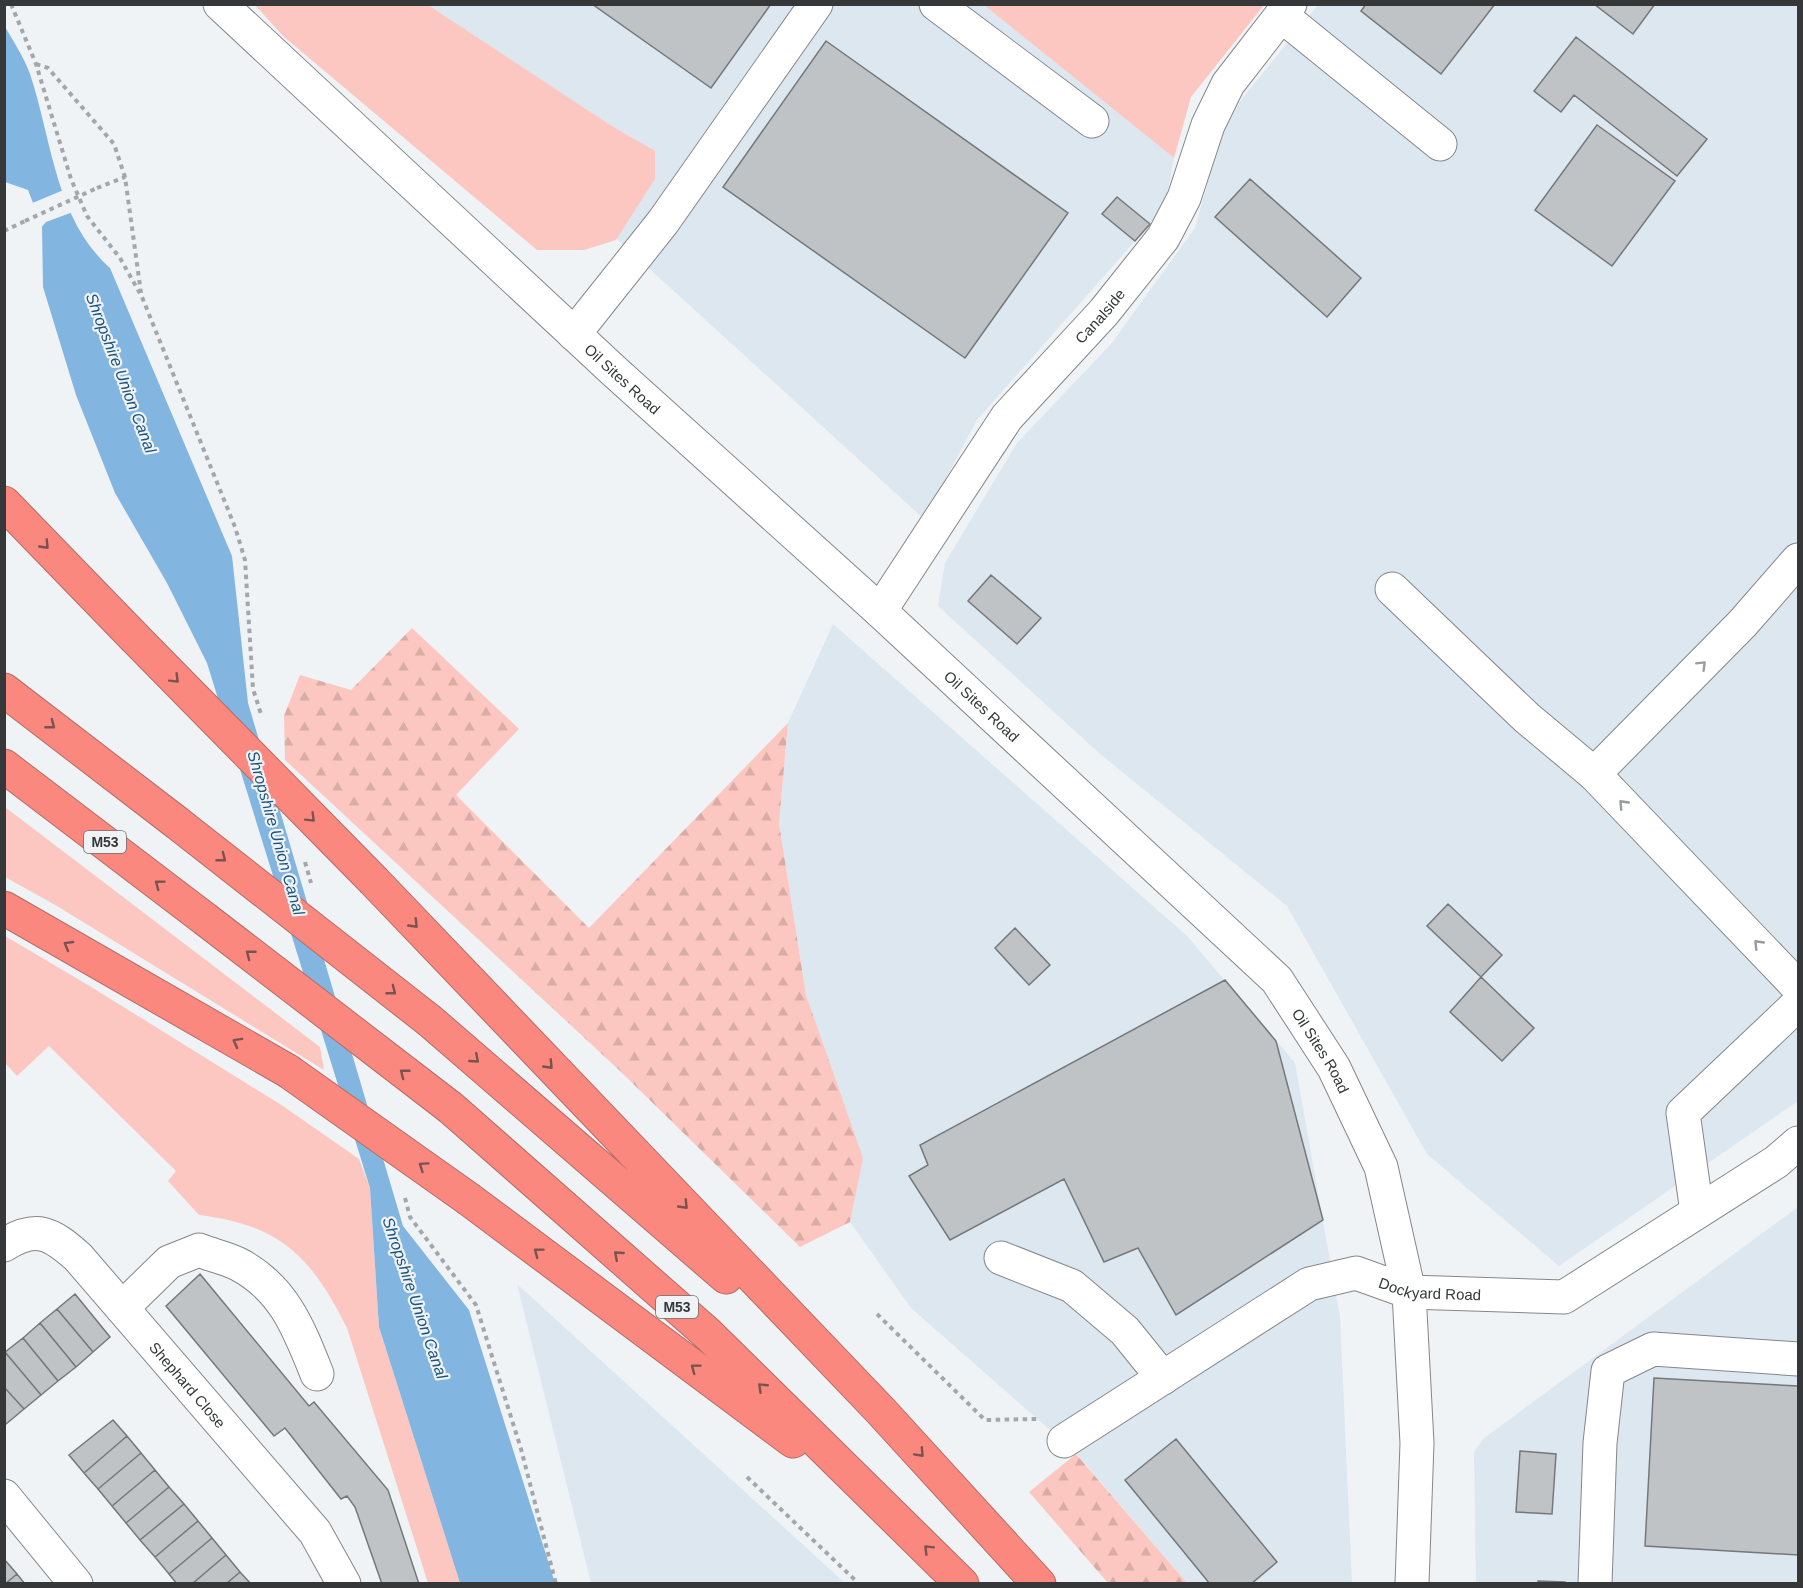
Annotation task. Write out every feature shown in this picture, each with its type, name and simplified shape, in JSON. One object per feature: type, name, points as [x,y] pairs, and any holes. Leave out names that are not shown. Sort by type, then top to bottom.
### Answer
[{"type":"highway","points":[[4,503],[374,881],[880,1410],[1039,1584]]},
{"type":"highway","points":[[4,690],[430,1021],[880,1410]]},
{"type":"highway","name":"M53","points":[[4,766],[451,1108],[708,1334],[962,1584]]},
{"type":"highway","points":[[4,908],[288,1071],[470,1200],[894,1515]]},
{"type":"street","name":"Oil Sites Road","points":[[220,4],[574,334],[880,611],[1277,980],[1334,1068],[1381,1167],[1409,1292],[1417,1443],[1412,1584]]},
{"type":"street","points":[[574,334],[663,222],[816,4]]},
{"type":"street","points":[[936,4],[1092,121]]},
{"type":"street","points":[[1286,10],[1440,144]]},
{"type":"street","name":"Canalside","points":[[880,611],[1008,417],[1104,312],[1163,238],[1184,198],[1208,125],[1228,84],[1286,10]]},
{"type":"street","points":[[1594,774],[1742,624],[1798,560]]},
{"type":"street","points":[[1392,589],[1527,718],[1594,774],[1798,987]]},
{"type":"street","points":[[1697,1212],[1683,1113],[1798,1004]]},
{"type":"street","name":"Dockyard Road","points":[[1064,1441],[1309,1284],[1356,1273],[1409,1292],[1563,1297],[1776,1162],[1798,1143]]},
{"type":"street","name":"Shephard Close","points":[[4,1245],[28,1233],[54,1236],[78,1257],[315,1532],[344,1584]]},
{"type":"street","points":[[122,1308],[169,1262],[199,1250],[238,1264],[273,1291],[297,1322],[317,1374]]},
{"type":"street","points":[[1001,1258],[1072,1286],[1125,1331],[1163,1378]]},
{"type":"street","points":[[1595,1584],[1600,1443],[1608,1371],[1653,1349],[1798,1359]]},
{"type":"street","points":[[4,1496],[76,1584]]},
{"type":"path","points":[[36,64],[48,68],[114,144],[125,177],[141,297]]},
{"type":"path","points":[[4,231],[125,177]]},
{"type":"path","points":[[877,1314],[985,1420],[1038,1419]]},
{"type":"path","points":[[747,1477],[855,1580],[854,1584]]},
{"type":"shaded area","points":[[360,5],[984,5],[1174,158],[1165,207],[977,420],[924,519]]},
{"type":"shaded area","points":[[1318,5],[1798,5],[1798,1101],[1559,1266],[1427,1154],[1287,906],[1099,753],[938,606],[945,563],[1017,443],[1111,344],[1195,228],[1221,135],[1241,100]]},
{"type":"shaded area","points":[[833,624],[1187,936],[1295,1063],[1340,1317],[1352,1583],[1187,1583],[1076,1453],[911,1308],[850,1222],[862,1158],[806,995],[779,822],[788,723]]},
{"type":"shaded area","points":[[1798,1207],[1798,1583],[1476,1583],[1474,1452],[1483,1439]]},
{"type":"shaded area","points":[[517,1284],[845,1583],[591,1583]]},
{"type":"green space","points":[[255,5],[428,5],[610,125],[655,151],[655,179],[616,240],[584,250],[537,250],[283,36]]},
{"type":"green space","points":[[984,5],[1264,5],[1191,97],[1174,158]]},
{"type":"green space","points":[[412,628],[519,729],[456,795],[589,928],[788,723],[779,823],[806,995],[863,1158],[850,1222],[800,1247],[619,1070],[285,760],[284,716],[300,675],[351,690]]},
{"type":"green space","points":[[5,807],[320,1047],[324,1070],[57,906],[5,877]]},
{"type":"green space","points":[[5,936],[280,1104],[359,1159],[370,1188],[379,1327],[460,1583],[428,1583],[347,1328],[334,1303],[306,1263],[272,1236],[227,1220],[199,1215],[168,1181],[176,1171],[49,1046],[17,1076],[5,1063]]},
{"type":"green space","points":[[1076,1454],[1187,1583],[1108,1583],[1029,1492]]},
{"type":"water","name":"Shropshire Union Canal","points":[[4,25],[22,55],[30,74],[66,202],[77,226],[110,268],[232,556],[248,703],[403,1226],[469,1310],[555,1583],[460,1583],[379,1327],[370,1188],[207,663],[167,583],[115,493],[76,395],[43,287],[42,226],[28,190],[5,182]]},
{"type":"pier","points":[[66,189],[73,212],[46,222],[39,230],[30,204]]},
{"type":"building","points":[[592,4],[771,4],[711,88]]},
{"type":"building","points":[[1366,4],[1495,4],[1441,74],[1361,11]]},
{"type":"building","points":[[1594,4],[1655,4],[1633,34]]},
{"type":"building","points":[[1576,37],[1707,139],[1677,176],[1574,95],[1561,112],[1534,91]]},
{"type":"building","points":[[826,41],[1068,213],[965,358],[723,187]]},
{"type":"building","points":[[1597,125],[1675,181],[1612,266],[1535,210]]},
{"type":"building","points":[[1250,179],[1361,278],[1327,317],[1215,217]]},
{"type":"building","points":[[1117,197],[1150,224],[1135,241],[1102,214]]},
{"type":"building","points":[[991,575],[1041,618],[1017,644],[968,601]]},
{"type":"building","points":[[1448,904],[1502,955],[1481,977],[1427,926]]},
{"type":"building","points":[[1015,928],[1050,965],[1029,985],[995,948]]},
{"type":"building","points":[[1481,977],[1534,1028],[1502,1061],[1450,1012]]},
{"type":"building","points":[[1225,980],[1276,1041],[1323,1220],[1176,1315],[1138,1248],[1104,1262],[1064,1179],[950,1240],[909,1176],[928,1165],[920,1145]]},
{"type":"building","points":[[200,1274],[309,1406],[314,1402],[388,1490],[419,1584],[382,1584],[355,1507],[347,1496],[341,1499],[285,1428],[274,1436],[166,1306]]},
{"type":"building","points":[[75,1294],[110,1337],[93,1352],[57,1309]]},
{"type":"building","points":[[57,1309],[93,1352],[76,1367],[40,1323]]},
{"type":"building","points":[[40,1323],[76,1367],[58,1381],[23,1338]]},
{"type":"building","points":[[23,1338],[58,1381],[41,1395],[5,1352]]},
{"type":"building","points":[[5,1352],[41,1395],[24,1409],[4,1387]]},
{"type":"building","points":[[1654,1378],[1798,1386],[1798,1555],[1645,1546]]},
{"type":"building","points":[[4,1387],[24,1409],[6,1424],[4,1422]]},
{"type":"building","points":[[113,1420],[127,1436],[84,1473],[69,1455]]},
{"type":"building","points":[[127,1436],[141,1453],[98,1489],[84,1473]]},
{"type":"building","points":[[1176,1439],[1277,1562],[1251,1584],[1210,1584],[1125,1480]]},
{"type":"building","points":[[1520,1451],[1556,1454],[1552,1514],[1516,1512]]},
{"type":"building","points":[[141,1453],[155,1470],[112,1506],[98,1489]]},
{"type":"building","points":[[155,1470],[169,1487],[126,1523],[112,1506]]},
{"type":"building","points":[[169,1487],[184,1504],[140,1540],[126,1523]]},
{"type":"building","points":[[184,1504],[198,1521],[155,1557],[140,1540]]},
{"type":"building","points":[[198,1521],[212,1538],[169,1574],[155,1557]]},
{"type":"building","points":[[212,1538],[226,1555],[192,1584],[177,1584],[169,1574]]},
{"type":"building","points":[[226,1555],[240,1572],[226,1584],[192,1584]]},
{"type":"building","points":[[4,1559],[17,1574],[5,1584],[4,1584]]},
{"type":"building","points":[[240,1572],[251,1584],[226,1584]]},
{"type":"building","points":[[17,1574],[25,1584],[5,1584]]},
{"type":"building","points":[[1538,1581],[1565,1582],[1565,1584],[1538,1584]]}]
